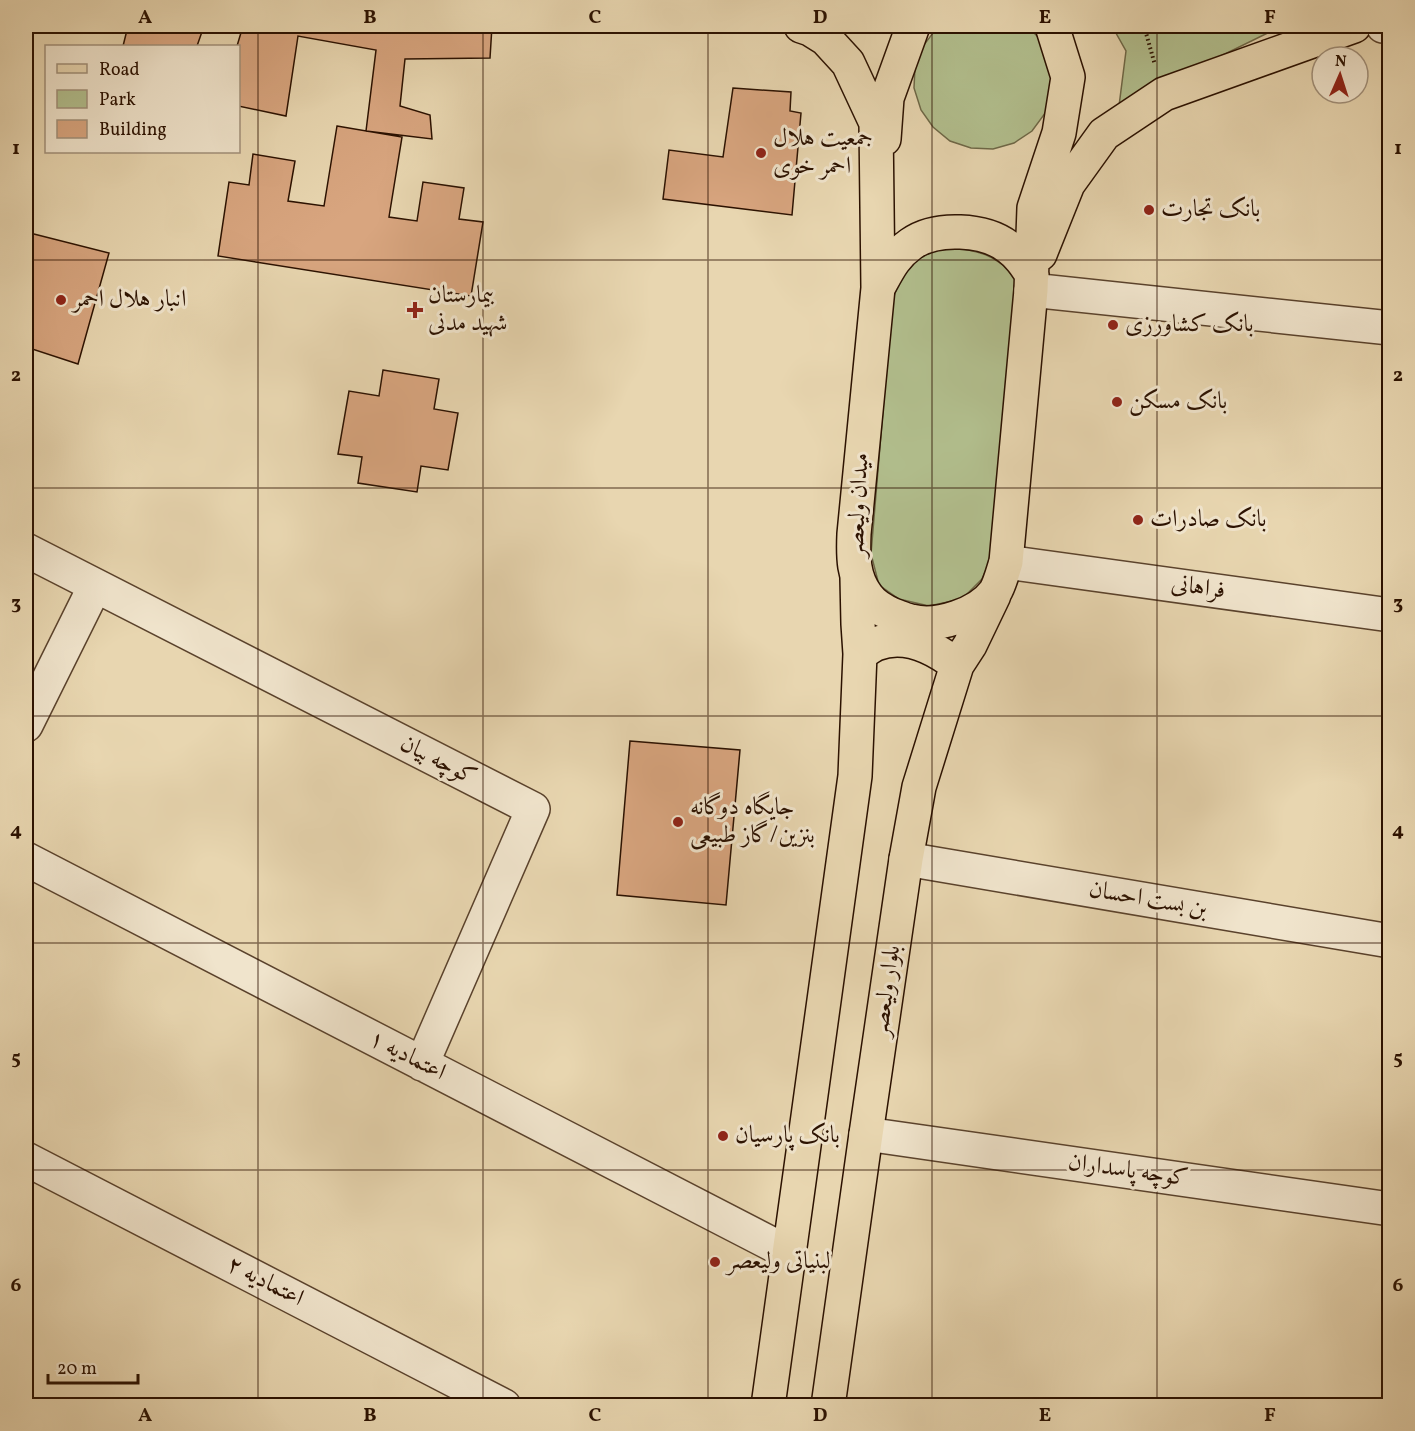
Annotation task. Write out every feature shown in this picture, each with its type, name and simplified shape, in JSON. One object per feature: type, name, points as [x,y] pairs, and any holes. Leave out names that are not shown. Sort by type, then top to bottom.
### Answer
[{"type":"main road","points":[[801,26],[826,39],[848,63],[876,123],[878,288]]},
{"type":"main road","points":[[877,227],[887,98],[913,26]]},
{"type":"main road","points":[[1001,576],[1031,283],[1034,208],[1059,133],[1068,77],[1053,26]]},
{"type":"main road","points":[[1031,283],[1068,184],[1104,134],[1164,94],[1354,26]]},
{"type":"main road","name":"میدان ولیعصر","points":[[1001,576],[977,609],[938,622],[913,622],[884,611],[868,598],[857,578],[853,559],[854,534],[878,288],[895,258],[912,242],[943,232],[988,236],[1007,246],[1022,259],[1031,283]]},
{"type":"main road","name":"بلوار ولیعصر","points":[[828,1406],[906,859],[919,787],[957,665],[970,645],[1001,576]]},
{"type":"main road","points":[[768,1406],[855,776],[860,654],[857,578]]},
{"type":"main road","points":[[860,654],[876,644],[895,640],[913,642],[943,654],[957,665]]},
{"type":"street","points":[[1383,26],[1389,26]]},
{"type":"street","points":[[1031,283],[1389,328]]},
{"type":"street","points":[[26,550],[95,586],[26,725]]},
{"type":"street","name":"فراهانی","points":[[1001,576],[1389,615]]},
{"type":"street","name":"کوچه بیان","points":[[95,586],[532,809],[422,1064]]},
{"type":"street","name":"اعتمادیه ۱","points":[[26,859],[789,1253]]},
{"type":"street","name":"بن بست احسان","points":[[906,859],[1389,941]]},
{"type":"street","name":"کوچه پاسداران","points":[[866,1134],[1389,1209]]},
{"type":"street","name":"اعتمادیه ۲","points":[[26,1159],[504,1406]]},
{"type":"path","points":[[1144,26],[1164,94]]},
{"type":"green space","points":[[942,26],[1027,26],[1043,42],[1054,88],[1046,112],[1032,131],[1014,143],[993,149],[971,148],[950,141],[933,127],[921,110],[914,88],[915,67],[923,46],[936,29]]},
{"type":"green space","points":[[1112,26],[1282,26],[1119,106],[1126,51]]},
{"type":"green space","points":[[946,246],[975,251],[1000,263],[1016,281],[1025,315],[991,558],[982,579],[962,599],[929,606],[899,599],[879,585],[871,554],[892,302],[903,269],[920,254]]},
{"type":"building","points":[[128,26],[204,26],[197,45],[123,45]]},
{"type":"building","points":[[243,26],[492,26],[490,58],[405,59],[400,106],[430,115],[432,139],[366,131],[376,50],[298,36],[286,116],[240,106],[240,45],[237,45]]},
{"type":"building","name":"جمعیت هلال احمر خوی","points":[[733,88],[791,92],[790,111],[801,113],[792,215],[663,199],[669,150],[723,157]]},
{"type":"building","points":[[337,126],[402,137],[389,217],[417,221],[423,182],[464,188],[459,219],[483,222],[471,296],[218,256],[229,182],[249,185],[253,154],[295,161],[288,201],[324,206]]},
{"type":"building","name":"انبار هلال احمر","points":[[26,232],[109,253],[78,364],[26,347]]},
{"type":"building","points":[[383,370],[439,379],[434,409],[458,413],[448,470],[421,466],[417,492],[358,483],[362,457],[338,454],[349,391],[379,396]]},
{"type":"building","name":"جایگاه دوگانه بنزین/گاز طبیعی","points":[[630,741],[740,750],[726,905],[617,895]]},
{"type":"place","name":"جمعیت هلال احمر خوی","points":[[761,153]]},
{"type":"place","name":"بانک تجارت","points":[[1149,210]]},
{"type":"place","name":"انبار هلال احمر","points":[[61,300]]},
{"type":"place","name":"بیمارستان شهید مدنی","points":[[415,310]]},
{"type":"place","name":"بانک کشاورزی","points":[[1113,325]]},
{"type":"place","name":"بانک مسکن","points":[[1117,402]]},
{"type":"place","name":"بانک صادرات","points":[[1138,520]]},
{"type":"place","name":"جایگاه دوگانه بنزین/گاز طبیعی","points":[[678,822]]},
{"type":"place","name":"بانک پارسیان","points":[[723,1136]]},
{"type":"place","name":"لبنیاتی ولیعصر","points":[[715,1262]]}]
